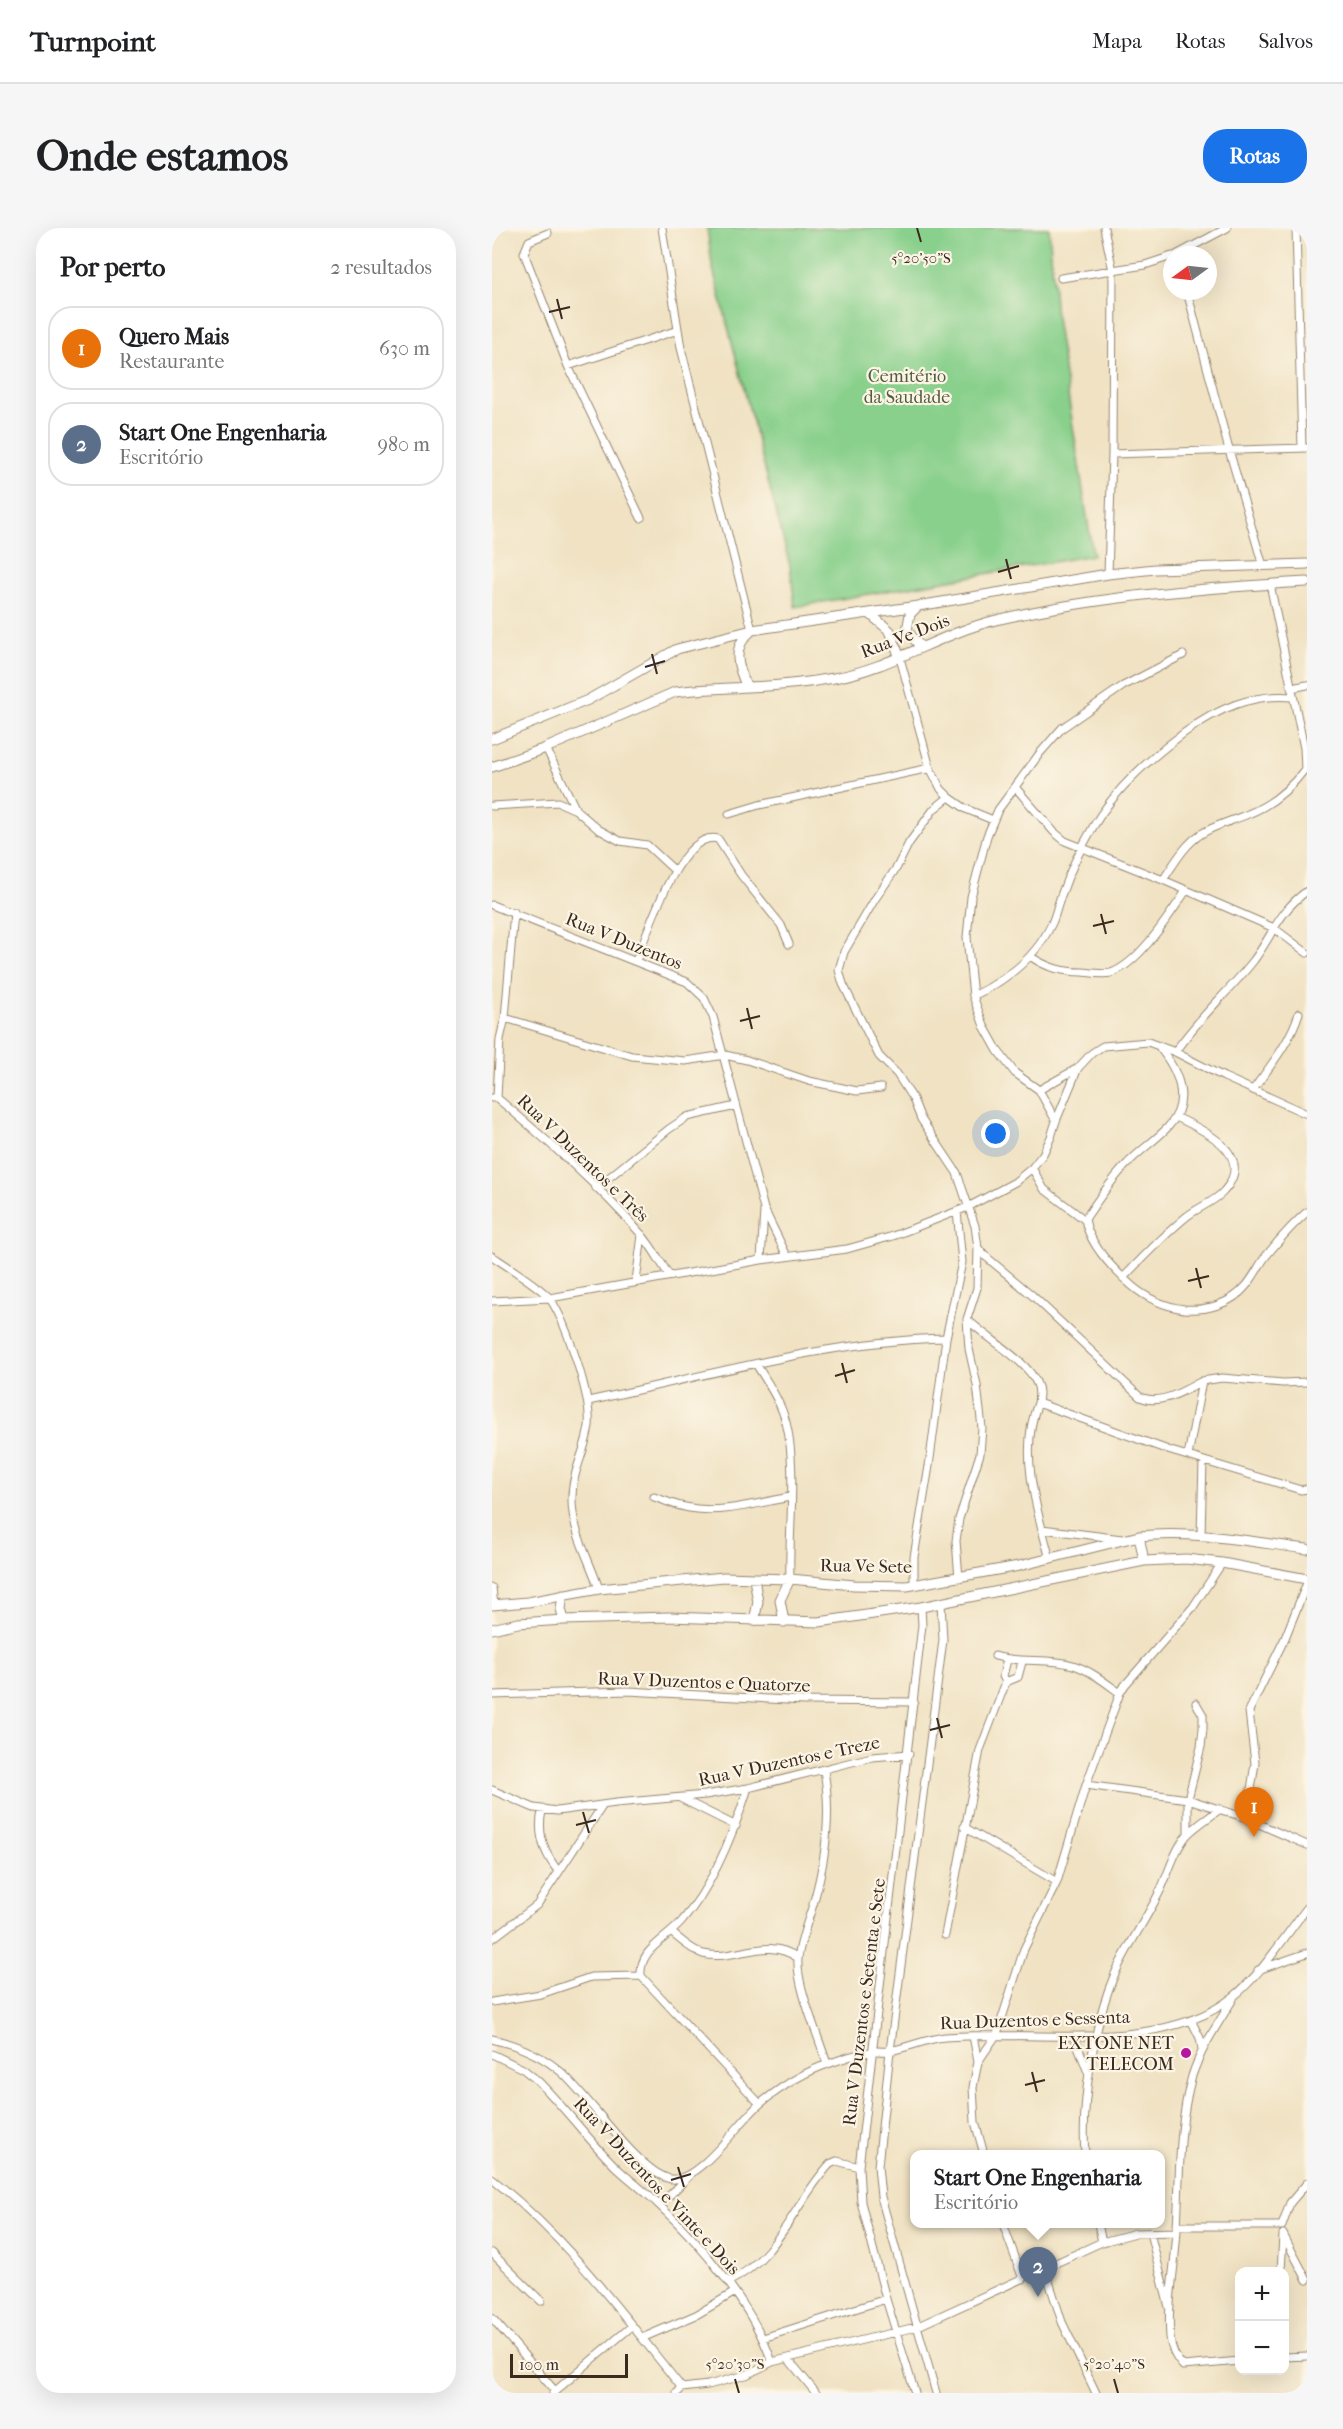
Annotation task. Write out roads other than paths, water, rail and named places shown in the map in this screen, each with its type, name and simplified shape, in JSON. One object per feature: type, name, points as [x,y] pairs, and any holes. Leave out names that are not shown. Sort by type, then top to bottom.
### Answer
[{"type":"main road","name":"Rua Ve Dois","points":[[492,739],[588,700],[677,649],[752,630],[869,614],[1108,574],[1155,569],[1307,564]]},
{"type":"main road","name":"Rua Ve Dois","points":[[492,768],[546,748],[675,692],[698,688],[747,687],[834,678],[900,658],[920,646],[994,621],[1027,614],[1199,590],[1307,582]]},
{"type":"main road","points":[[918,606],[910,614],[907,631],[920,646]]},
{"type":"main road","points":[[869,614],[890,631],[900,658]]},
{"type":"main road","points":[[747,687],[737,664],[738,648],[743,638],[752,630]]},
{"type":"main road","name":"Rua Ve Sete","points":[[493,1605],[528,1602],[599,1588],[691,1578],[790,1579],[854,1585],[914,1585],[1050,1559],[1139,1536],[1158,1534],[1201,1535],[1307,1549]]},
{"type":"main road","points":[[1139,1536],[1144,1561]]},
{"type":"main road","points":[[492,1629],[518,1623],[669,1617],[819,1622],[921,1607],[1144,1561],[1186,1559],[1222,1563],[1307,1581]]},
{"type":"main road","points":[[754,1579],[758,1602],[754,1621]]},
{"type":"main road","points":[[784,1622],[780,1600],[790,1579]]},
{"type":"main road","points":[[563,1595],[561,1609],[564,1620]]},
{"type":"street","points":[[662,228],[678,330],[752,630]]},
{"type":"street","points":[[1104,228],[1113,271],[1112,454],[1108,574]]},
{"type":"street","points":[[1193,246],[1227,228]]},
{"type":"street","points":[[1112,454],[1304,448],[1296,228]]},
{"type":"street","points":[[548,233],[529,241],[524,253],[568,366],[641,519]]},
{"type":"street","points":[[1061,278],[1113,271],[1163,259]]},
{"type":"street","points":[[1189,300],[1229,450],[1263,566]]},
{"type":"street","points":[[568,366],[678,330]]},
{"type":"street","points":[[1163,880],[1186,847],[1200,834],[1271,802],[1295,783],[1306,770],[1304,748],[1270,584]]},
{"type":"street","points":[[1056,1121],[1038,1090],[1015,1073],[998,1051],[984,1026],[974,996],[967,937],[970,907],[980,864],[993,820],[1040,753],[1062,728],[1123,686],[1183,655]]},
{"type":"street","points":[[900,658],[930,768],[941,789],[966,809],[993,820]]},
{"type":"street","points":[[1292,688],[1307,686]]},
{"type":"street","points":[[974,996],[1009,976],[1030,956],[1052,923],[1070,871],[1082,849],[1107,805],[1132,776],[1154,756],[1197,724],[1229,706],[1253,698],[1273,695],[1293,697]]},
{"type":"street","points":[[546,748],[576,810]]},
{"type":"street","points":[[729,814],[759,805],[930,768]]},
{"type":"street","points":[[1015,787],[1054,832],[1065,841],[1274,928],[1307,953]]},
{"type":"street","points":[[949,797],[934,809],[909,843],[897,867],[844,952],[839,970],[843,984],[879,1056],[897,1074],[913,1099],[921,1119],[957,1173],[975,1226],[978,1248],[977,1288],[967,1319],[969,1349],[977,1385],[982,1428],[980,1454],[959,1519],[956,1541],[959,1578]]},
{"type":"street","points":[[492,806],[558,802],[576,810],[598,829],[620,841],[647,845],[674,870]]},
{"type":"street","points":[[636,961],[674,870],[696,846],[708,838],[718,839],[741,875],[781,925],[789,944]]},
{"type":"street","points":[[1030,956],[1042,964],[1069,972],[1108,974],[1119,970],[1142,949],[1186,891]]},
{"type":"street","points":[[1175,1053],[1185,1038],[1253,961],[1284,910],[1307,891]]},
{"type":"street","name":"Rua V Duzentos","points":[[492,905],[687,982],[704,998],[713,1017],[725,1055],[736,1106],[764,1209],[787,1256]]},
{"type":"street","points":[[495,1098],[500,1040],[506,1018],[514,912]]},
{"type":"street","points":[[1253,1089],[1284,1047],[1294,1029],[1299,1013]]},
{"type":"street","points":[[506,1018],[632,1056],[685,1061],[725,1055],[809,1081],[857,1091],[881,1088]]},
{"type":"street","points":[[1038,1090],[1078,1068],[1092,1053],[1103,1046],[1148,1042],[1307,1114]]},
{"type":"street","points":[[1086,1223],[1091,1210],[1126,1164],[1168,1127],[1176,1117],[1181,1102],[1180,1083],[1173,1064],[1160,1047]]},
{"type":"street","points":[[492,1301],[550,1298],[669,1275],[837,1250],[872,1243],[968,1207],[1015,1182],[1032,1168],[1043,1154],[1078,1068]]},
{"type":"street","name":"Rua V Duzentos e Três","points":[[495,1098],[554,1146],[596,1188],[642,1235],[669,1275]]},
{"type":"street","points":[[596,1188],[687,1117],[736,1106]]},
{"type":"street","points":[[1123,1278],[1172,1229],[1188,1215],[1224,1192],[1232,1180],[1233,1168],[1230,1153],[1219,1140],[1176,1117]]},
{"type":"street","points":[[1032,1168],[1044,1189],[1086,1223],[1113,1269],[1155,1303],[1175,1308],[1199,1310],[1221,1305],[1234,1297],[1246,1286],[1265,1257],[1307,1212]]},
{"type":"street","name":"Rua V Duzentos","points":[[761,1260],[764,1209]]},
{"type":"street","points":[[914,1585],[914,1557],[931,1456],[946,1338],[962,1262],[957,1211]]},
{"type":"street","points":[[636,1281],[642,1235]]},
{"type":"street","points":[[978,1248],[984,1256],[1033,1296],[1140,1397],[1158,1400],[1202,1381],[1222,1378],[1283,1383],[1307,1382]]},
{"type":"street","points":[[492,1256],[550,1298],[573,1352],[588,1401],[589,1425],[576,1470],[572,1496],[574,1519],[599,1588]]},
{"type":"street","points":[[967,1319],[1019,1361],[1037,1381],[1038,1403],[1032,1418],[1030,1445],[1034,1492],[1050,1559]]},
{"type":"street","points":[[588,1401],[810,1353],[920,1338],[946,1338]]},
{"type":"street","points":[[756,1364],[784,1414],[790,1450],[790,1579]]},
{"type":"street","points":[[1188,1456],[1202,1381]]},
{"type":"street","points":[[1038,1403],[1203,1461],[1301,1490],[1307,1489]]},
{"type":"street","points":[[1201,1535],[1203,1461]]},
{"type":"street","points":[[654,1497],[685,1507],[708,1509],[728,1508],[790,1497]]},
{"type":"street","points":[[1042,1529],[1127,1539]]},
{"type":"street","points":[[978,2062],[997,2034],[1024,1949],[1057,1882],[1086,1785],[1120,1693],[1193,1607],[1222,1563]]},
{"type":"street","points":[[1243,1817],[1251,1790],[1254,1763],[1249,1711],[1284,1638],[1307,1581]]},
{"type":"street","points":[[492,1588],[493,1605]]},
{"type":"street","points":[[936,2393],[916,2327],[879,2183],[878,2166],[890,2051],[943,1640],[941,1603]]},
{"type":"street","name":"Rua V Duzentos e Setenta e Sete","points":[[915,2393],[886,2299],[861,2202],[859,2167],[909,1754],[922,1625],[921,1607]]},
{"type":"street","points":[[995,1656],[1022,1662],[1056,1662],[1074,1665],[1120,1693]]},
{"type":"street","points":[[1006,1682],[1003,1676],[1007,1660]]},
{"type":"street","points":[[945,1935],[980,1750],[1006,1682],[1018,1677],[1022,1662]]},
{"type":"street","name":"Rua V Duzentos e Quatorze","points":[[492,1695],[628,1691],[806,1701],[914,1702]]},
{"type":"street","points":[[1188,1834],[1188,1799],[1201,1748],[1203,1729],[1203,1715],[1196,1703]]},
{"type":"street","name":"Rua V Duzentos e Treze","points":[[492,1790],[542,1811],[584,1809],[748,1788],[824,1771],[872,1757],[909,1754]]},
{"type":"street","points":[[824,1771],[828,1795],[828,1829],[820,1882],[798,1958],[800,1977],[827,2064]]},
{"type":"street","points":[[1086,1785],[1188,1799],[1243,1817],[1307,1845]]},
{"type":"street","points":[[748,1788],[736,1826],[699,1900],[672,1933],[658,1941],[640,1964],[641,1976],[760,2104]]},
{"type":"street","points":[[680,1798],[736,1826]]},
{"type":"street","points":[[492,1939],[537,1905],[603,1805]]},
{"type":"street","points":[[1085,2150],[1084,2120],[1089,2075],[1113,1979],[1188,1834],[1220,1809]]},
{"type":"street","points":[[542,1811],[541,1838],[546,1853],[559,1872]]},
{"type":"street","points":[[964,1827],[1057,1882]]},
{"type":"street","name":"Rua Duzentos e Sessenta","points":[[660,2205],[760,2104],[797,2078],[827,2064],[872,2051],[890,2051],[924,2040],[997,2034],[1097,2036],[1140,2031],[1191,2020],[1234,1997],[1307,1908]]},
{"type":"street","points":[[672,1933],[688,1947],[702,1953],[714,1955],[767,1947],[781,1950],[798,1958]]},
{"type":"street","points":[[1258,1970],[1307,1953]]},
{"type":"street","points":[[492,2002],[541,1994],[591,1977],[641,1976]]},
{"type":"street","points":[[1234,1997],[1202,2049],[1184,2106],[1178,2168],[1177,2229],[1170,2339],[1177,2360],[1183,2366],[1235,2361]]},
{"type":"street","points":[[1191,2020],[1200,2038],[1202,2049]]},
{"type":"street","points":[[973,2036],[978,2062],[973,2087],[975,2122],[983,2150]]},
{"type":"street","points":[[1074,2036],[1089,2075]]},
{"type":"street","points":[[492,2039],[532,2053],[564,2074],[650,2169],[670,2179],[691,2174]]},
{"type":"street","name":"Rua V Duzentos e Vinte e Dois","points":[[492,2054],[523,2069],[538,2081],[618,2168],[660,2205],[728,2282],[763,2338],[772,2362]]},
{"type":"street","points":[[728,2282],[754,2266],[778,2241],[830,2164],[837,2161],[859,2167]]},
{"type":"street","points":[[492,2179],[511,2194],[579,2261],[633,2326],[680,2391],[753,2373],[772,2362],[789,2360],[916,2327],[1102,2242],[1124,2235],[1177,2229],[1283,2230]]},
{"type":"street","points":[[1281,2267],[1283,2230],[1290,2204],[1307,2183]]},
{"type":"street","points":[[1005,2228],[1023,2279]]},
{"type":"street","points":[[1099,2228],[1102,2242]]},
{"type":"street","points":[[1283,2230],[1307,2280]]},
{"type":"street","points":[[1150,2233],[1170,2311]]},
{"type":"street","points":[[492,2253],[541,2301]]},
{"type":"street","points":[[1046,2269],[1062,2322],[1096,2393]]},
{"type":"street","points":[[642,2338],[696,2315],[735,2292]]},
{"type":"street","points":[[763,2338],[886,2299]]},
{"type":"street","points":[[492,2318],[554,2392],[633,2326]]},
{"type":"street","points":[[1289,2357],[1307,2356]]},
{"type":"street","points":[[789,2360],[816,2393]]},
{"type":"street","points":[[708,2385],[711,2393]]},
{"type":"place","name":"Quero Mais","points":[[1254,1837]]},
{"type":"place","name":"EXTONE NET TELECOM","points":[[1186,2053]]},
{"type":"place","name":"Start One Engenharia","points":[[1038,2297]]},
{"type":"park label","name":"Cemitério da Saudade","points":[[907,386]]}]
